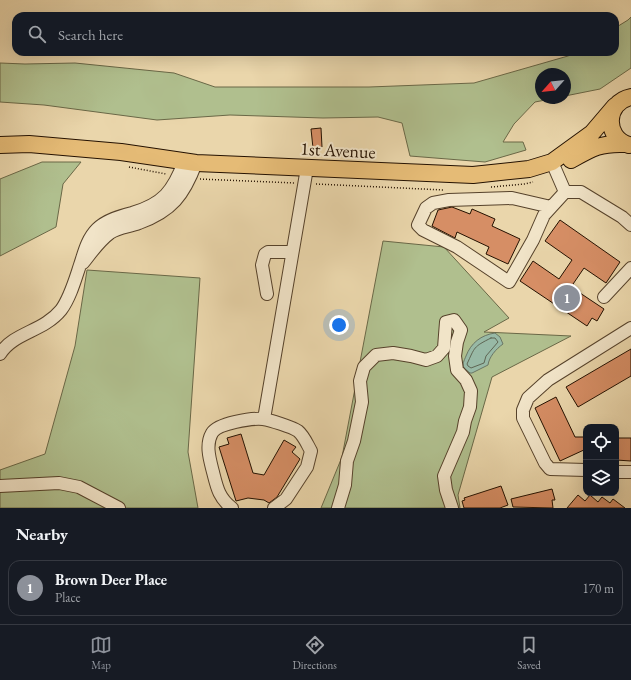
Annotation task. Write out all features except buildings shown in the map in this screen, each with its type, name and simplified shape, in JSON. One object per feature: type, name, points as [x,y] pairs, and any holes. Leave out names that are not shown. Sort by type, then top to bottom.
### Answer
[{"type":"main road","points":[[628,144],[619,140],[614,134],[610,120],[615,106],[620,101],[631,97]]},
{"type":"main road","name":"1st Avenue","points":[[552,162],[592,133],[615,106]]},
{"type":"main road","name":"1st Avenue","points":[[0,134],[50,134],[96,143],[121,152]]},
{"type":"main road","name":"1st Avenue","points":[[0,145],[29,144],[121,152],[190,163],[473,175],[529,169],[552,162],[568,162],[596,146],[605,144],[628,144]]},
{"type":"street","points":[[552,162],[565,192]]},
{"type":"street","points":[[0,354],[10,343],[19,337],[43,326],[53,318],[67,300],[80,267],[109,234],[126,226],[149,220],[174,203],[189,182],[190,163]]},
{"type":"street","points":[[264,419],[307,168]]},
{"type":"street","points":[[551,207],[512,198],[448,200],[433,203],[426,208],[418,225],[423,230],[457,247],[509,282],[533,240],[544,215],[565,192],[581,192],[622,217],[631,226]]},
{"type":"street","points":[[267,294],[262,265],[265,254],[268,252],[292,252]]},
{"type":"street","points":[[604,297],[631,268]]},
{"type":"street","points":[[338,508],[345,485],[347,461],[354,441],[362,402],[360,381],[364,367],[376,355],[393,353],[426,360],[437,356],[444,348],[446,322],[454,320],[461,330],[456,356],[457,370],[466,380],[471,391],[470,407],[463,432],[444,476],[446,490],[452,508]]},
{"type":"street","points":[[583,470],[550,469],[545,463],[523,418],[523,410],[528,398],[548,380],[631,328]]},
{"type":"street","points":[[232,508],[220,496],[209,454],[209,441],[211,434],[220,426],[237,422],[264,419],[296,430],[302,435],[311,451],[307,467],[286,499],[274,508]]},
{"type":"street","points":[[619,472],[631,472]]},
{"type":"street","points":[[0,486],[59,483],[79,487],[119,508]]},
{"type":"shaded area","points":[[631,17],[631,68],[600,89],[571,95],[571,68],[535,68],[535,102],[514,124],[503,142],[523,142],[526,150],[485,162],[410,156],[402,123],[378,117],[323,118],[230,115],[157,120],[44,105],[0,102],[0,63],[75,63],[174,73],[215,87],[369,87],[474,83],[568,56],[619,56],[619,26]]},
{"type":"shaded area","points":[[42,162],[81,162],[63,184],[56,227],[0,256],[0,179]]},
{"type":"shaded area","points":[[383,241],[444,247],[509,318],[484,332],[571,336],[492,377],[458,495],[460,508],[321,508],[342,457]]},
{"type":"shaded area","points":[[87,270],[200,278],[188,452],[198,508],[0,508],[0,470],[45,454],[75,346]]},
{"type":"water","points":[[495,333],[500,337],[503,344],[493,353],[488,365],[470,373],[464,368],[463,365],[468,351],[477,340]]},
{"type":"place","name":"Brown Deer Place","points":[[567,298]]}]
